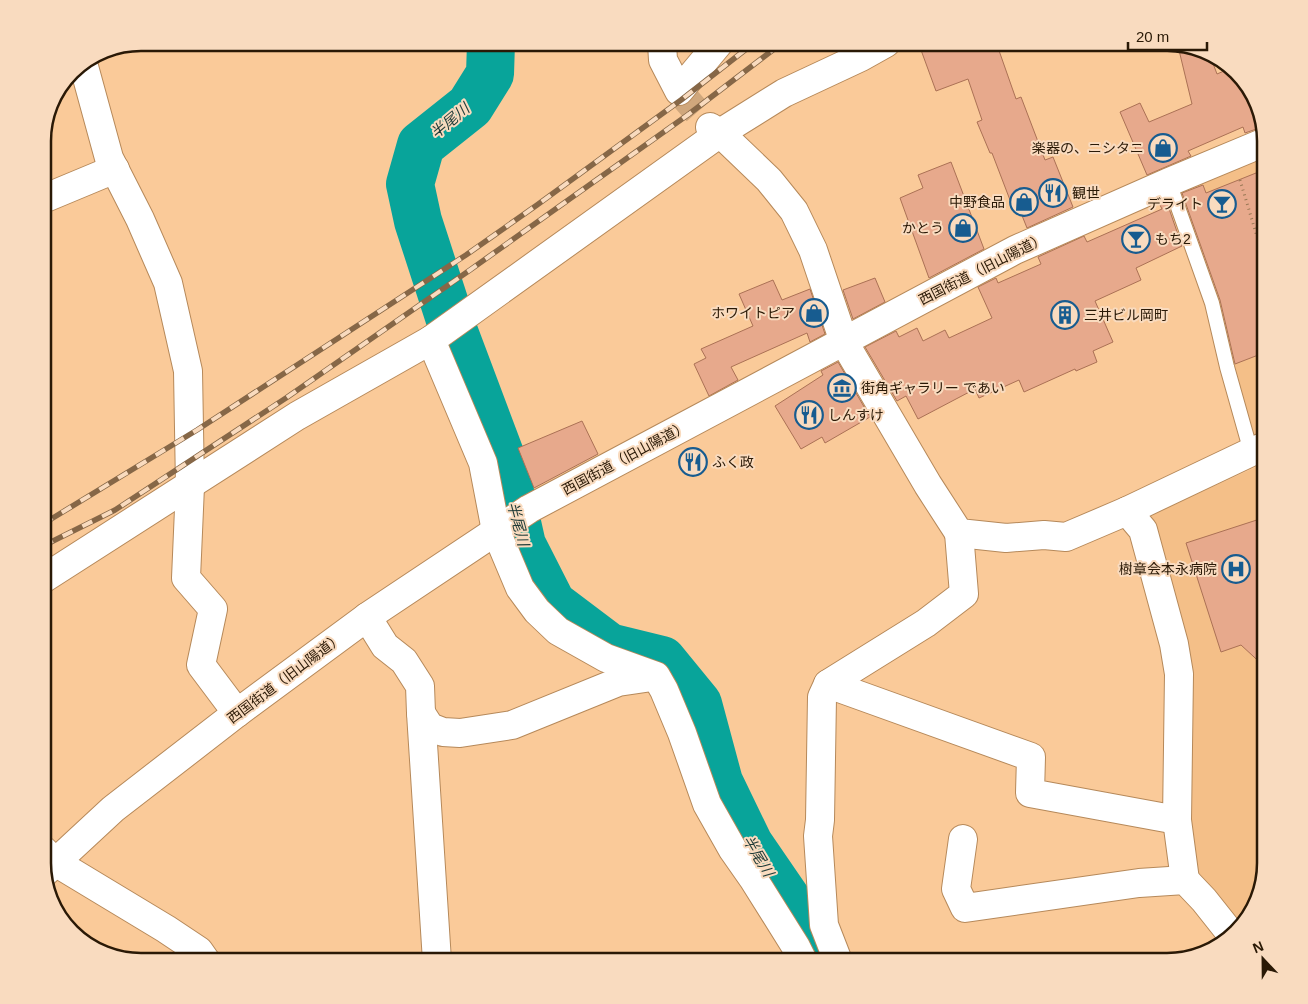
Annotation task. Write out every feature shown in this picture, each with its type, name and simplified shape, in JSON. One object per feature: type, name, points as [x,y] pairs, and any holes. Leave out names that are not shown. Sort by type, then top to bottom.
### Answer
[{"type":"street","points":[[663,51],[664,60],[679,90],[712,51]]},
{"type":"street","points":[[51,574],[298,416],[432,340],[715,130],[784,93],[871,51]]},
{"type":"street","points":[[85,71],[110,158],[140,219],[168,283],[188,371],[190,486],[186,578],[213,609],[201,665],[237,713]]},
{"type":"street","points":[[715,130],[769,180],[794,212],[813,250],[844,342],[928,485],[960,533],[964,594],[926,623],[828,684],[822,697],[820,820],[818,836],[823,925],[834,953]]},
{"type":"street","name":"西国街道（旧山陽道）","points":[[51,859],[237,713],[367,617],[528,509],[1015,250],[1169,182],[1257,146]]},
{"type":"street","points":[[51,195],[115,169]]},
{"type":"street","points":[[432,340],[483,463],[496,531],[520,588],[537,611],[558,631],[606,658],[656,676],[682,733],[707,804],[797,948],[823,925]]},
{"type":"street","points":[[960,533],[1006,538],[1044,535],[1066,537],[1127,511],[1257,449]]},
{"type":"street","points":[[1127,511],[1143,530],[1174,644],[1179,674],[1177,820],[1185,880],[1227,929]]},
{"type":"street","points":[[367,617],[385,646],[404,661],[420,686],[436,953]]},
{"type":"street","points":[[421,713],[430,727],[443,732],[460,733],[512,725],[618,682],[656,676]]},
{"type":"street","points":[[828,684],[1032,757],[1030,793],[1177,820]]},
{"type":"street","points":[[963,839],[956,889],[965,908],[1139,883],[1185,880]]},
{"type":"street","points":[[51,864],[166,929],[200,953]]},
{"type":"lane","points":[[1169,182],[1212,303],[1227,367],[1257,446]]},
{"type":"path","points":[[1233,156],[1257,234]]},
{"type":"shaded area","points":[[1257,155],[1257,446],[1226,378],[1172,194]]},
{"type":"shaded area","points":[[1257,467],[1257,863],[1254,886],[1245,908],[1227,928],[1184,877],[1178,658],[1140,520]]},
{"type":"building","points":[[921,51],[999,51],[1016,99],[1021,97],[1045,160],[1053,157],[1073,207],[1027,228],[1015,198],[1010,200],[992,153],[990,153],[977,122],[982,120],[968,79],[936,91]]},
{"type":"building","points":[[1180,52],[1196,56],[1212,63],[1217,74],[1223,72],[1234,82],[1242,91],[1252,112],[1256,129],[1245,133],[1243,127],[1188,151],[1191,156],[1147,175],[1120,112],[1140,103],[1149,122],[1192,104]]},
{"type":"building","points":[[951,162],[984,249],[929,278],[900,198],[923,188],[918,175]]},
{"type":"building","points":[[1257,173],[1257,355],[1235,364],[1220,300],[1182,193],[1203,185],[1206,193]]},
{"type":"building","points":[[1166,200],[1182,246],[1136,268],[1141,280],[1095,301],[1113,342],[1093,351],[1097,362],[1076,371],[1075,369],[1024,392],[1019,380],[979,398],[975,389],[918,419],[906,396],[897,401],[865,347],[896,331],[899,337],[917,328],[923,341],[945,330],[949,338],[992,318],[978,287],[996,278],[998,283],[1041,264],[1038,257],[1084,236],[1087,242],[1162,209],[1159,203]]},
{"type":"building","points":[[875,278],[885,302],[853,319],[843,290]]},
{"type":"building","points":[[773,280],[782,300],[810,289],[825,334],[810,342],[807,333],[731,367],[738,380],[709,396],[694,364],[706,358],[701,349],[753,326],[739,294]]},
{"type":"building","points":[[838,362],[870,417],[825,443],[822,437],[801,449],[775,406],[823,375],[821,371]]},
{"type":"building","points":[[582,421],[598,454],[534,488],[518,448]]},
{"type":"building","points":[[1257,520],[1257,660],[1241,645],[1221,652],[1186,543]]},
{"type":"waterway","name":"半尾川","points":[[491,51],[490,74],[470,106],[421,145],[410,184],[418,221],[454,332],[504,465],[522,545],[552,604],[609,647],[662,660],[698,704],[719,782],[749,844],[786,898],[820,953]]},
{"type":"tunnel","points":[[679,91],[710,127]]},
{"type":"railway","points":[[51,519],[197,430],[466,255],[681,100],[744,51]]},
{"type":"railway","points":[[51,542],[115,510],[286,398],[689,114],[772,51]]},
{"type":"place","name":"楽器の、ニシタニ","points":[[1163,148]]},
{"type":"place","name":"観世","points":[[1053,193]]},
{"type":"place","name":"中野食品","points":[[1024,202]]},
{"type":"place","name":"デライト","points":[[1222,204]]},
{"type":"place","name":"かとう","points":[[963,228]]},
{"type":"place","name":"もち2","points":[[1136,239]]},
{"type":"place","name":"ホワイトピア","points":[[814,313]]},
{"type":"place","name":"三井ビル岡町","points":[[1065,315]]},
{"type":"place","name":"街角ギャラリー であい","points":[[842,388]]},
{"type":"place","name":"しんすけ","points":[[809,415]]},
{"type":"place","name":"ふく政","points":[[693,462]]},
{"type":"place","name":"樹章会本永病院","points":[[1236,569]]}]
